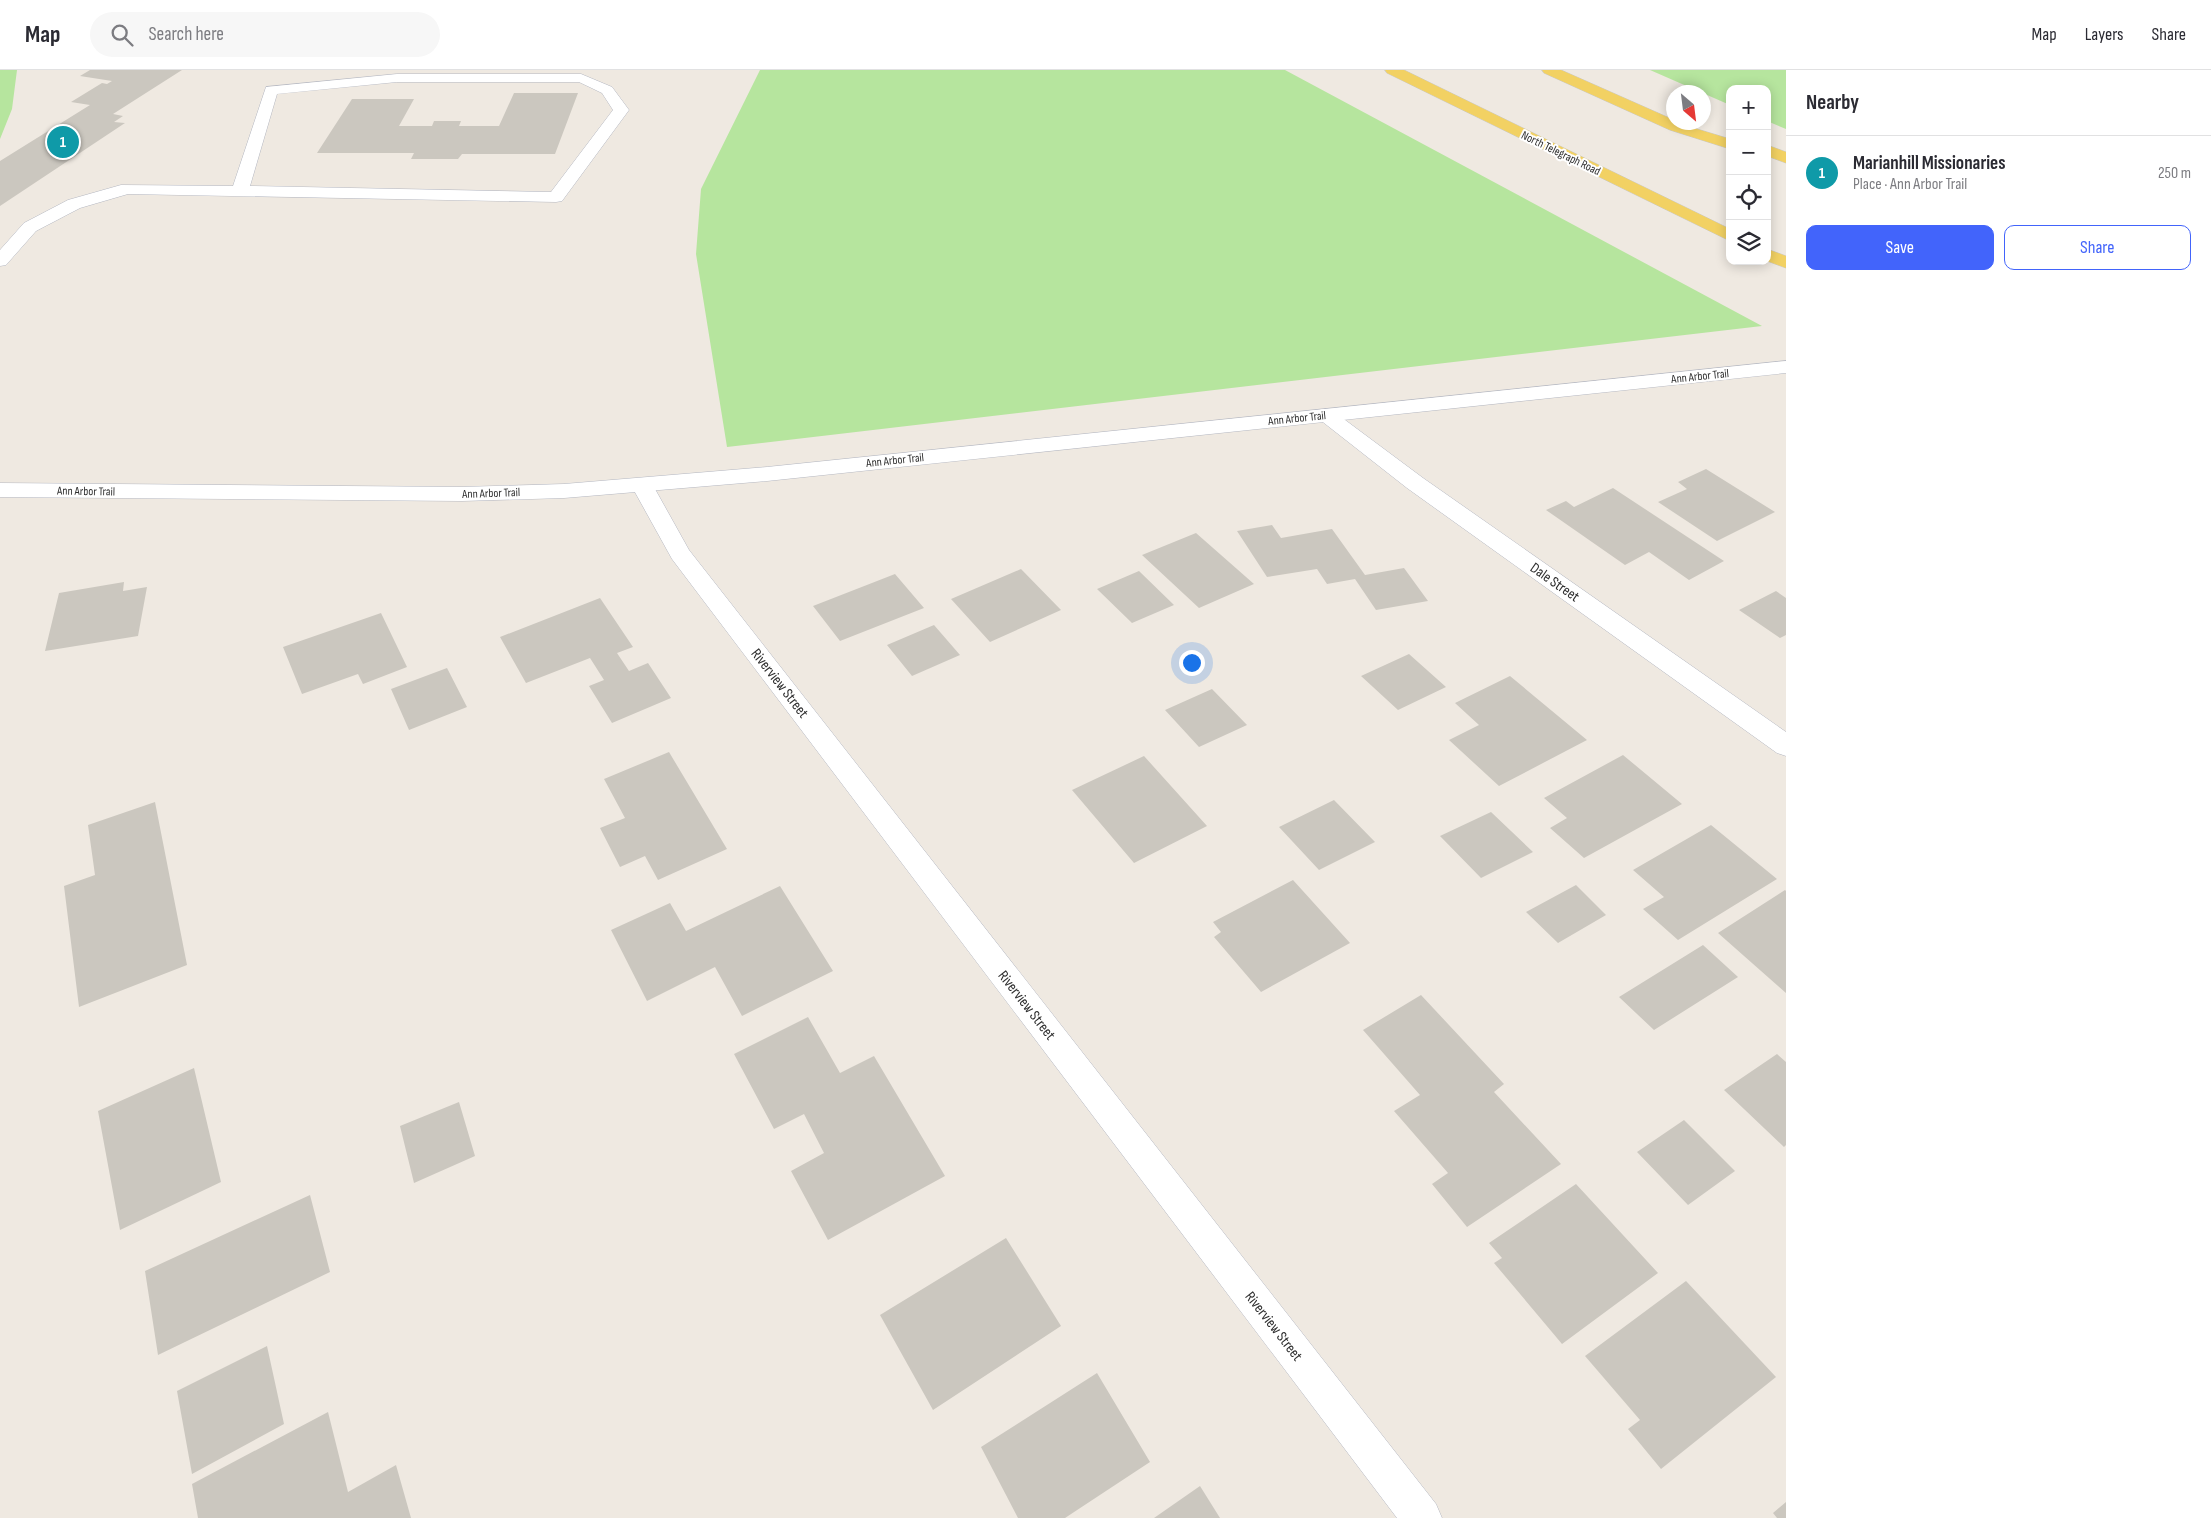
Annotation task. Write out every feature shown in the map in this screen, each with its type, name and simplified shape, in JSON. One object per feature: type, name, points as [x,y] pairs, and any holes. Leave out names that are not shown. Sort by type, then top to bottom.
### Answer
[{"type":"main road","name":"North Telegraph Road","points":[[1392,70],[1726,234]]},
{"type":"main road","points":[[1550,70],[1676,127],[1726,143]]},
{"type":"main road","points":[[1711,125],[1726,131]]},
{"type":"main road","points":[[1771,152],[1786,159]]},
{"type":"main road","points":[[1771,156],[1786,159]]},
{"type":"main road","points":[[1771,256],[1786,263]]},
{"type":"street","points":[[0,260],[30,227],[74,204],[127,189],[556,197],[621,110],[608,90],[581,78],[397,78],[271,90],[240,191]]},
{"type":"street","name":"Ann Arbor Trail","points":[[0,490],[462,494],[564,491],[768,474],[1786,367]]},
{"type":"street","name":"Dale Street","points":[[1326,415],[1415,482],[1786,746]]},
{"type":"street","name":"Riverview Street","points":[[642,484],[680,554],[1422,1518]]},
{"type":"green space","points":[[0,70],[17,70],[12,109],[0,139]]},
{"type":"green space","points":[[760,70],[1285,70],[1762,326],[727,447],[696,254],[701,189]]},
{"type":"green space","points":[[1650,70],[1786,70],[1786,129],[1771,123],[1771,85],[1726,85],[1726,103],[1711,97],[1711,85],[1684,85]]},
{"type":"building","points":[[90,70],[182,70],[113,114],[123,116],[114,122],[125,123],[0,206],[0,161],[90,105],[71,102],[102,83],[107,84],[112,81],[80,76]]},
{"type":"building","points":[[514,93],[578,93],[555,154],[462,154],[458,159],[411,159],[414,153],[317,153],[352,99],[414,99],[399,126],[432,126],[434,121],[461,121],[459,126],[499,126]]},
{"type":"building","points":[[1706,469],[1775,512],[1717,541],[1658,502],[1687,489],[1678,482]]},
{"type":"building","points":[[1613,488],[1724,561],[1689,580],[1649,552],[1625,565],[1546,510],[1566,501],[1574,507]]},
{"type":"building","points":[[1272,525],[1281,538],[1332,529],[1365,575],[1404,568],[1428,601],[1376,610],[1355,579],[1327,584],[1317,569],[1267,577],[1237,531]]},
{"type":"building","points":[[1196,533],[1254,584],[1199,608],[1142,555]]},
{"type":"building","points":[[1021,569],[1061,610],[990,642],[951,599]]},
{"type":"building","points":[[1139,571],[1174,605],[1132,623],[1097,589]]},
{"type":"building","points":[[895,574],[924,608],[840,641],[813,606]]},
{"type":"building","points":[[124,582],[123,591],[147,587],[138,636],[45,651],[59,593]]},
{"type":"building","points":[[1776,591],[1786,598],[1786,635],[1780,638],[1739,610]]},
{"type":"building","points":[[600,598],[633,647],[617,653],[629,671],[648,663],[671,698],[612,723],[589,686],[604,680],[590,658],[526,683],[500,637]]},
{"type":"building","points":[[381,613],[407,667],[363,684],[358,674],[302,694],[283,647]]},
{"type":"building","points":[[934,625],[960,655],[912,676],[887,645]]},
{"type":"building","points":[[1409,654],[1446,687],[1398,710],[1361,676]]},
{"type":"building","points":[[447,668],[467,707],[409,730],[391,689]]},
{"type":"building","points":[[1510,676],[1587,740],[1499,786],[1449,740],[1479,725],[1455,703]]},
{"type":"building","points":[[1212,689],[1247,725],[1199,747],[1165,710]]},
{"type":"building","points":[[669,752],[727,849],[658,880],[645,856],[620,867],[600,828],[625,818],[604,779]]},
{"type":"building","points":[[1623,755],[1682,804],[1584,858],[1550,828],[1567,818],[1544,798]]},
{"type":"building","points":[[1144,756],[1207,826],[1134,863],[1072,790]]},
{"type":"building","points":[[1334,800],[1375,842],[1319,870],[1279,827]]},
{"type":"building","points":[[155,802],[187,965],[79,1007],[64,886],[95,875],[88,825]]},
{"type":"building","points":[[1491,812],[1533,852],[1481,878],[1440,836]]},
{"type":"building","points":[[1711,825],[1777,879],[1678,940],[1643,909],[1664,897],[1633,870]]},
{"type":"building","points":[[1293,880],[1350,943],[1261,992],[1214,937],[1221,932],[1213,922]]},
{"type":"building","points":[[1576,885],[1606,915],[1558,943],[1526,912]]},
{"type":"building","points":[[780,886],[833,971],[742,1016],[715,967],[647,1001],[611,930],[670,903],[686,931]]},
{"type":"building","points":[[1786,891],[1786,993],[1718,933]]},
{"type":"building","points":[[1703,945],[1738,977],[1654,1030],[1619,997]]},
{"type":"building","points":[[1421,995],[1504,1084],[1494,1092],[1561,1164],[1467,1227],[1432,1184],[1448,1173],[1394,1111],[1420,1095],[1363,1030]]},
{"type":"building","points":[[808,1017],[840,1073],[874,1056],[945,1176],[828,1240],[791,1171],[824,1153],[804,1114],[774,1129],[734,1054]]},
{"type":"building","points":[[1777,1054],[1786,1062],[1786,1145],[1784,1147],[1724,1090]]},
{"type":"building","points":[[194,1068],[221,1182],[120,1230],[98,1111]]},
{"type":"building","points":[[459,1102],[475,1156],[414,1183],[400,1126]]},
{"type":"building","points":[[1684,1120],[1735,1171],[1688,1205],[1637,1152]]},
{"type":"building","points":[[1576,1184],[1658,1273],[1562,1344],[1494,1263],[1502,1258],[1489,1243]]},
{"type":"building","points":[[310,1195],[330,1272],[158,1355],[145,1271]]},
{"type":"building","points":[[1006,1238],[1061,1326],[933,1410],[880,1315]]},
{"type":"building","points":[[1686,1281],[1776,1377],[1661,1469],[1628,1429],[1640,1420],[1585,1356]]},
{"type":"building","points":[[267,1346],[284,1424],[192,1474],[177,1391]]},
{"type":"building","points":[[1097,1373],[1150,1462],[1065,1518],[1018,1518],[981,1447]]},
{"type":"building","points":[[328,1412],[348,1492],[396,1465],[411,1518],[198,1518],[192,1484]]},
{"type":"building","points":[[1200,1486],[1220,1518],[1154,1518]]},
{"type":"building","points":[[1786,1502],[1786,1518],[1777,1518],[1773,1513]]},
{"type":"place","name":"Marianhill Missionaries","points":[[63,142]]}]
